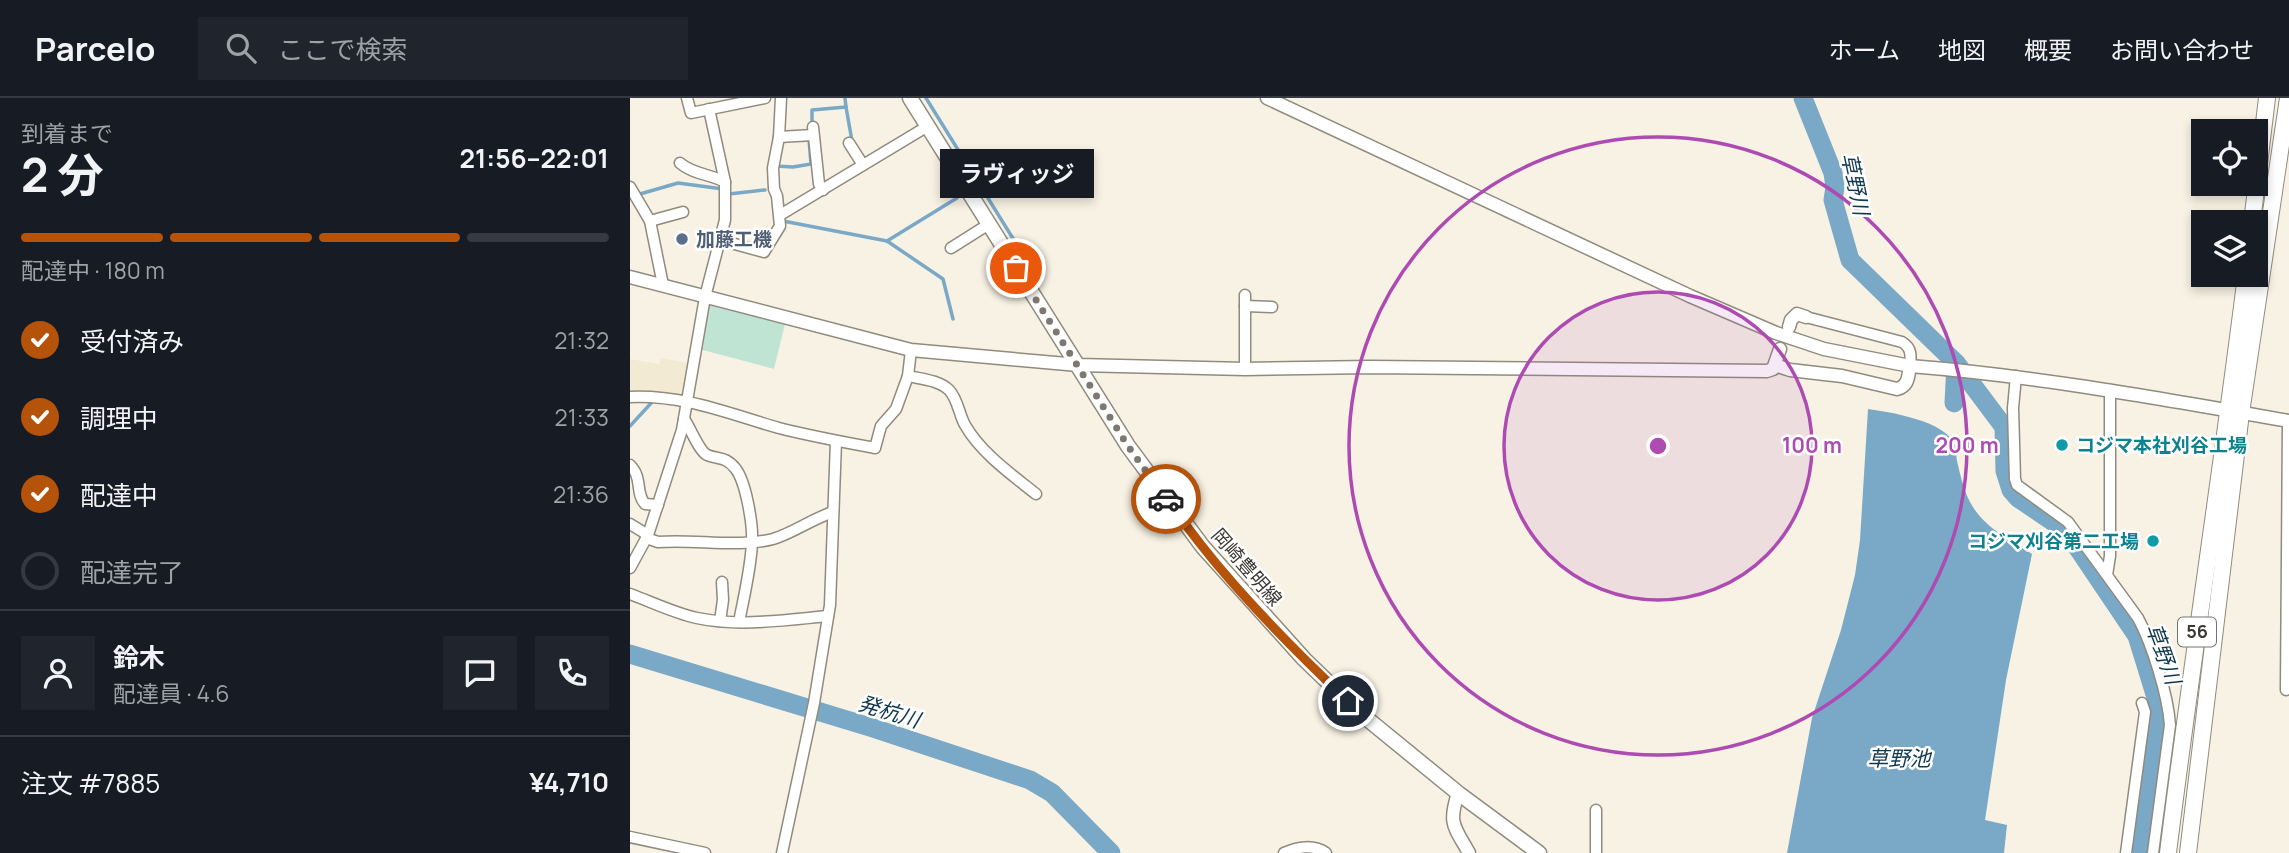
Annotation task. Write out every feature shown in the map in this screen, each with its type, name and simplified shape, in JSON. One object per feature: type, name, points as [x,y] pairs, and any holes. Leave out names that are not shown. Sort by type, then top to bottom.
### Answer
[{"type":"main road","name":"岡崎豊明線","points":[[910,98],[1152,481],[1203,547],[1261,614],[1360,713],[1534,852]]},
{"type":"main road","points":[[2253,210],[2267,98]]},
{"type":"main road","name":"56","points":[[2168,853],[2188,690],[2288,98]]},
{"type":"main road","name":"56","points":[[2188,853],[2235,412],[2245,287]]},
{"type":"street","points":[[687,98],[691,113],[765,98]]},
{"type":"street","points":[[720,240],[764,252],[780,226],[773,168],[779,137],[781,98]]},
{"type":"street","points":[[1267,98],[1690,296],[1776,333],[1824,349],[1910,366],[2016,376],[2289,421],[2286,690]]},
{"type":"street","points":[[630,568],[647,537],[684,419],[705,297],[725,220],[725,183],[709,109]]},
{"type":"street","points":[[780,215],[928,126]]},
{"type":"street","points":[[779,137],[813,131],[819,184],[823,190]]},
{"type":"street","points":[[849,143],[863,165]]},
{"type":"street","points":[[680,163],[693,172],[711,175],[725,183]]},
{"type":"street","points":[[630,187],[650,221],[663,285]]},
{"type":"street","points":[[650,221],[683,212]]},
{"type":"street","points":[[951,248],[989,224]]},
{"type":"street","points":[[630,277],[911,350],[1078,365],[1245,369],[1767,371],[1773,369],[1780,349]]},
{"type":"street","points":[[1245,369],[1245,300],[1272,307]]},
{"type":"street","points":[[1775,365],[1790,370],[1842,376],[1897,389],[1908,381],[1911,353],[1902,342],[1797,314],[1789,327]]},
{"type":"street","points":[[630,397],[660,396],[686,400],[781,428],[875,448],[881,426],[896,409],[908,376],[911,350]]},
{"type":"street","points":[[908,376],[948,388],[953,394],[965,426],[976,440],[995,460],[1036,494]]},
{"type":"street","points":[[2016,376],[2013,408],[2017,485],[2068,522],[2107,575],[2144,630],[2169,707],[2170,725],[2153,853]]},
{"type":"street","points":[[2107,575],[2110,556],[2110,390]]},
{"type":"street","points":[[684,419],[700,449],[706,455],[723,458],[736,468],[743,481],[752,542],[739,622]]},
{"type":"street","points":[[782,853],[814,703],[830,605],[836,441]]},
{"type":"street","points":[[630,465],[636,471],[640,482],[641,499],[645,504],[658,505]]},
{"type":"street","points":[[630,524],[659,542],[752,542],[772,539],[811,519],[833,512]]},
{"type":"street","points":[[720,621],[722,582]]},
{"type":"street","points":[[630,594],[696,618],[720,621],[828,616]]},
{"type":"street","points":[[2126,853],[2145,712],[2142,703]]},
{"type":"street","points":[[1458,793],[1452,822],[1469,853]]},
{"type":"street","points":[[1596,810],[1596,853]]},
{"type":"street","points":[[630,837],[705,853]]},
{"type":"street","points":[[1284,853],[1295,848],[1319,848],[1326,853]]},
{"type":"shaded area","points":[[661,358],[690,363],[684,397],[665,393],[630,394],[630,359],[659,364]]},
{"type":"green space","points":[[711,305],[785,324],[774,369],[699,349],[707,308]]},
{"type":"water","name":"草野池","points":[[1868,409],[1916,419],[1950,437],[1956,447],[1964,488],[1975,511],[1998,532],[2032,554],[2006,680],[1985,820],[2007,825],[2004,853],[1787,853],[1812,718],[1841,630],[1855,575],[1860,540]]},
{"type":"waterway","points":[[812,124],[812,110],[846,107],[845,98]]},
{"type":"waterway","points":[[926,98],[1038,279]]},
{"type":"waterway","name":"草野川","points":[[1803,98],[1833,173],[1833,200],[1850,260],[1956,363],[2004,427],[2005,471],[2011,490],[2018,498],[2061,527],[2071,538],[2137,636],[2158,704],[2159,718],[2143,836],[2137,853]]},
{"type":"waterway","points":[[846,107],[852,141]]},
{"type":"waterway","points":[[776,168],[811,164],[809,139]]},
{"type":"waterway","points":[[640,194],[678,183],[723,189]]},
{"type":"waterway","points":[[729,194],[765,190]]},
{"type":"waterway","points":[[887,241],[957,198]]},
{"type":"waterway","points":[[783,221],[887,241],[943,279],[953,319]]},
{"type":"waterway","name":"草野川","points":[[1954,403],[1956,363]]},
{"type":"waterway","points":[[630,426],[654,400]]},
{"type":"waterway","name":"発杭川","points":[[630,654],[873,728],[1030,780],[1052,793],[1111,853]]},
{"type":"way so far","points":[[1016,268],[1128,446],[1166,499]]},
{"type":"place","name":"加藤工機","points":[[682,239]]},
{"type":"place","name":"ラヴィッジ","points":[[1016,268]]},
{"type":"place","name":"コジマ本社刈谷工場","points":[[2062,445]]},
{"type":"place","name":"コジマ刈谷第二工場","points":[[2153,541]]},
{"type":"route","points":[[1166,499],[1261,614],[1348,701]]}]
